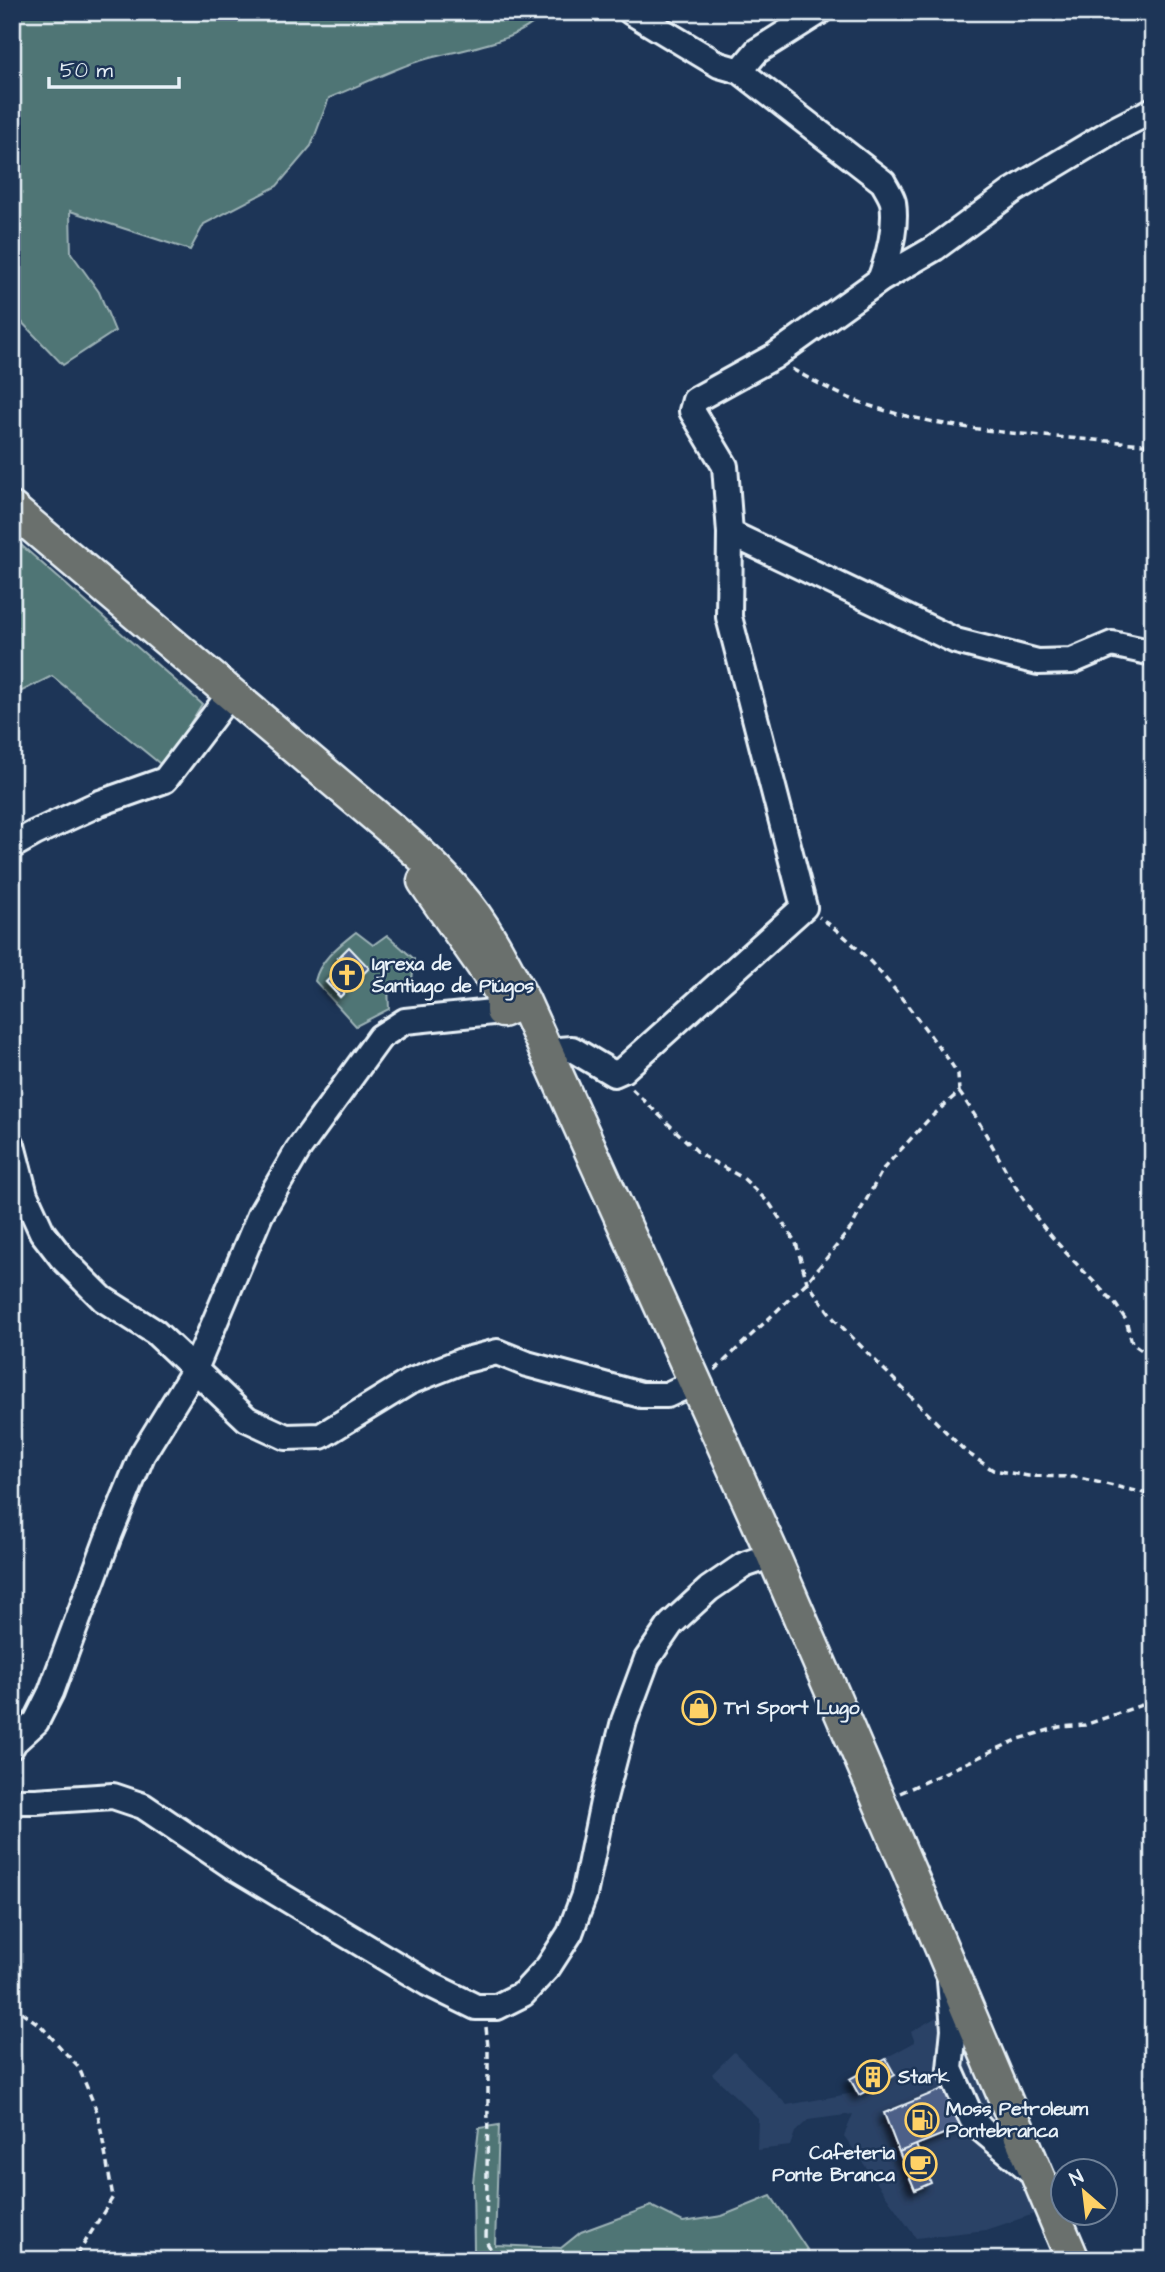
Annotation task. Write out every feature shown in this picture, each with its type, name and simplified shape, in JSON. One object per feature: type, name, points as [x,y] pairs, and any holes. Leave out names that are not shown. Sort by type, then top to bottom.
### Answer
[{"type":"main road","points":[[12,509],[427,860],[479,921],[513,1006],[545,1051],[773,1555],[1073,2260]]},
{"type":"street","points":[[631,12],[719,65],[740,71],[883,182],[892,200],[893,229],[880,280]]},
{"type":"street","points":[[740,71],[757,51],[819,12]]},
{"type":"street","points":[[545,1051],[572,1049],[614,1074],[644,1052],[804,907],[729,617],[730,533],[725,467],[692,411],[695,400],[775,355],[880,280],[935,248],[1014,190],[1114,130],[1153,110]]},
{"type":"street","points":[[730,533],[956,641],[1038,662],[1072,661],[1112,645],[1125,645],[1153,653]]},
{"type":"street","points":[[12,846],[100,803],[165,780],[231,693]]},
{"type":"street","points":[[13,1743],[36,1722],[51,1692],[142,1455],[195,1369],[260,1215],[298,1150],[380,1037],[405,1021],[513,1006]]},
{"type":"street","points":[[12,1145],[25,1195],[42,1232],[62,1258],[103,1299],[155,1332],[247,1419],[286,1437],[321,1436],[409,1382],[462,1361],[497,1352],[527,1364],[641,1395],[667,1395],[695,1382]]},
{"type":"street","points":[[12,1801],[113,1796],[143,1806],[234,1867],[427,1983],[476,2007],[497,2007],[523,1994],[548,1967],[570,1933],[584,1895],[603,1802],[624,1721],[647,1660],[671,1624],[709,1590],[744,1565],[773,1555]]},
{"type":"street","points":[[948,1964],[954,2029],[950,2069],[972,2119],[1038,2177]]},
{"type":"street","points":[[982,2130],[1013,2117]]},
{"type":"path","points":[[775,355],[783,364],[827,388],[853,400],[892,412],[1005,432],[1153,445]]},
{"type":"path","points":[[804,907],[842,932],[879,970],[948,1059],[958,1074],[958,1093],[970,1108],[1036,1218],[1116,1305],[1126,1320],[1132,1343],[1153,1358]]},
{"type":"path","points":[[614,1074],[701,1155],[744,1178],[770,1204],[796,1243],[807,1282],[834,1319],[965,1452],[993,1469],[1028,1476],[1075,1477],[1153,1495]]},
{"type":"path","points":[[695,1382],[712,1373],[807,1282],[851,1228],[883,1170],[929,1119],[958,1093]]},
{"type":"path","points":[[880,1802],[1019,1739],[1059,1727],[1085,1725],[1153,1701]]},
{"type":"path","points":[[12,2005],[41,2026],[79,2068],[98,2114],[113,2197],[74,2260]]},
{"type":"path","points":[[485,2007],[488,2047],[486,2241],[497,2260]]},
{"type":"shaded area","points":[[952,2008],[1040,2212],[986,2230],[916,2238],[844,2136],[853,2114],[808,2120],[795,2132],[790,2146],[757,2150],[758,2118],[712,2074],[734,2052],[787,2105],[854,2093],[847,2079],[915,2042],[911,2032]]},
{"type":"green space","points":[[12,12],[545,12],[532,24],[500,40],[410,64],[329,98],[311,146],[277,186],[204,224],[190,250],[70,211],[71,253],[99,292],[115,331],[63,365],[12,312]]},
{"type":"green space","points":[[12,537],[202,704],[164,767],[52,676],[12,696]]},
{"type":"green space","points":[[356,932],[373,945],[387,935],[414,959],[412,982],[388,986],[389,1009],[356,1026],[315,981],[326,959]]},
{"type":"green space","points":[[499,2125],[495,2245],[561,2248],[581,2232],[651,2206],[683,2222],[722,2216],[771,2196],[814,2260],[467,2260],[474,2250],[473,2182],[479,2128]]},
{"type":"building","name":"Igrexa de Santiago de Piúgos","points":[[349,947],[369,968],[340,997],[326,982],[344,964],[338,958]]},
{"type":"building","name":"Stark","points":[[886,2059],[895,2075],[859,2095],[850,2079]]},
{"type":"building","name":"Moss Petroleum Pontebranca","points":[[945,2088],[961,2127],[899,2152],[884,2113]]},
{"type":"building","points":[[916,2145],[931,2183],[915,2190],[899,2152]]},
{"type":"place","name":"Igrexa de Santiago de Piúgos","points":[[347,975]]},
{"type":"place","name":"Trl Sport Lugo","points":[[699,1708]]},
{"type":"place","name":"Stark","points":[[873,2077]]},
{"type":"place","name":"Moss Petroleum Pontebranca","points":[[922,2120]]},
{"type":"place","name":"Cafeteria Ponte Branca","points":[[920,2164]]}]
